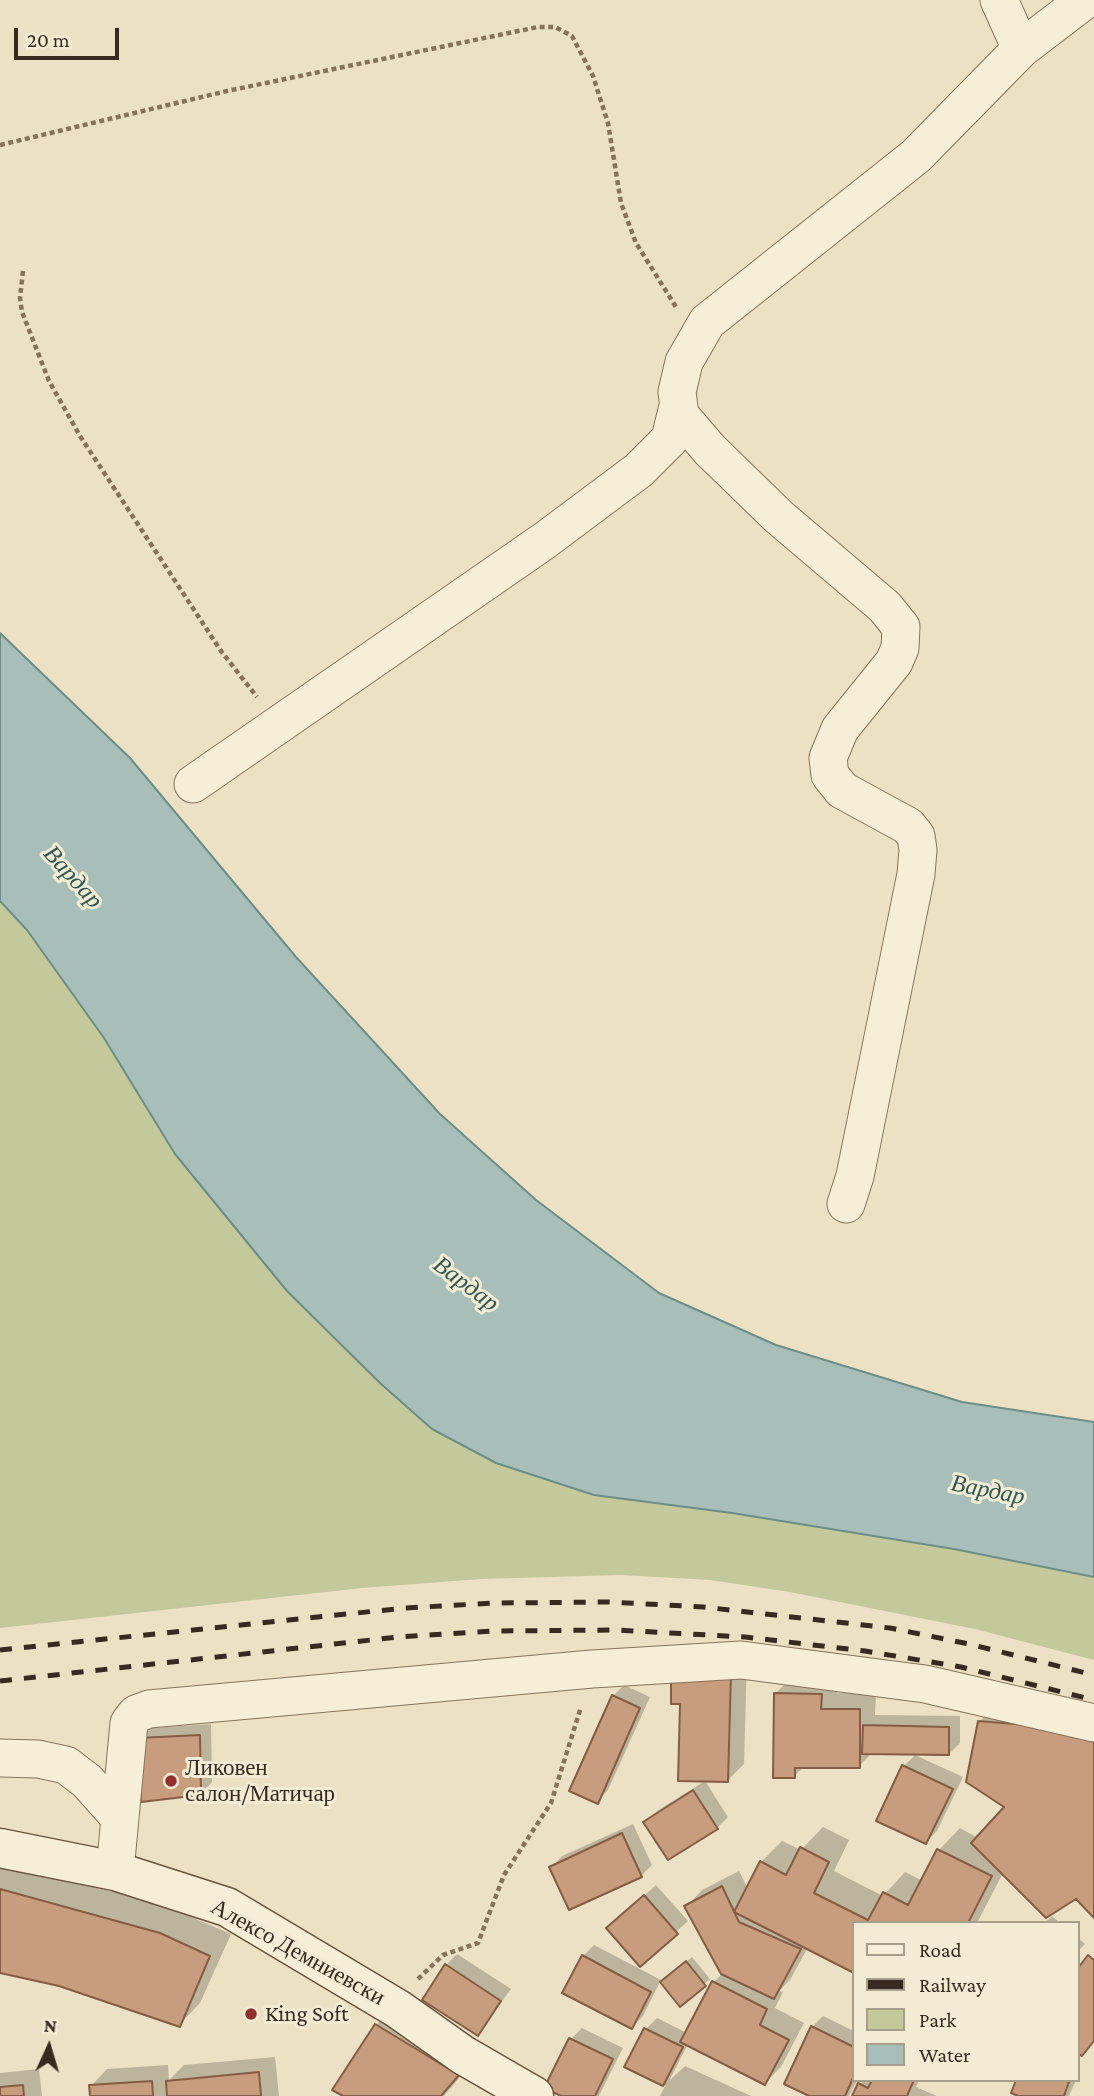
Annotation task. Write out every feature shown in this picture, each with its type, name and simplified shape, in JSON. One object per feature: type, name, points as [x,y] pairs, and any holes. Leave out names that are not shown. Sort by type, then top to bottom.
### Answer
[{"type":"main road","name":"Алексо Демниевски","points":[[0,1848],[115,1871],[227,1907],[398,2009],[463,2055],[534,2096]]},
{"type":"main road","points":[[463,2055],[478,2096]]},
{"type":"street","points":[[999,0],[1021,49]]},
{"type":"street","points":[[192,785],[544,541],[639,470],[670,439],[684,362],[698,335],[714,316],[916,156],[1021,49],[1085,0]]},
{"type":"street","points":[[678,406],[682,420],[710,450],[779,517],[885,607],[901,627],[900,649],[894,662],[846,721],[828,758],[830,775],[842,790],[908,826],[916,836],[918,850],[916,874],[855,1176],[846,1204]]},
{"type":"street","points":[[115,1871],[129,1723],[136,1714],[149,1709],[592,1670],[741,1660],[925,1685],[1094,1723]]},
{"type":"street","points":[[0,1758],[38,1759],[66,1765],[87,1781],[120,1818]]},
{"type":"path","points":[[0,145],[226,91],[538,27],[555,27],[572,36],[593,76],[608,123],[621,203],[636,243],[656,278],[698,335]]},
{"type":"path","points":[[23,271],[20,298],[28,333],[49,381],[80,436],[221,652],[262,703],[282,723]]},
{"type":"path","points":[[398,2009],[423,1972],[443,1955],[478,1943],[504,1875],[551,1803],[592,1670]]},
{"type":"green space","points":[[0,901],[27,930],[104,1038],[175,1154],[594,1495],[732,1513],[954,1549],[1094,1577],[1094,1660],[975,1629],[790,1592],[710,1580],[621,1575],[481,1579],[362,1588],[0,1628]]},
{"type":"water","name":"Вардар","points":[[0,633],[130,758],[296,957],[440,1114],[536,1200],[659,1293],[776,1345],[962,1402],[1094,1422],[1094,1577],[954,1549],[732,1513],[594,1495],[496,1463],[432,1429],[380,1383],[287,1291],[175,1154],[104,1038],[27,930],[0,901]]},
{"type":"building","points":[[671,1671],[731,1673],[728,1782],[678,1781],[680,1704],[671,1704]]},
{"type":"building","points":[[774,1693],[822,1694],[821,1709],[860,1709],[860,1768],[795,1768],[795,1778],[773,1778]]},
{"type":"building","points":[[612,1695],[640,1708],[598,1804],[569,1791]]},
{"type":"building","points":[[978,1721],[1053,1727],[1094,1740],[1094,1918],[1076,1899],[1046,1918],[971,1843],[1004,1807],[966,1782]]},
{"type":"building","points":[[863,1725],[949,1727],[949,1755],[862,1754]]},
{"type":"building","name":"Ликовен салон/Матичар","points":[[200,1735],[201,1795],[141,1802],[138,1738]]},
{"type":"building","points":[[902,1765],[953,1789],[926,1844],[876,1821]]},
{"type":"building","points":[[693,1790],[718,1829],[668,1860],[643,1822]]},
{"type":"building","points":[[622,1833],[642,1877],[569,1910],[549,1867]]},
{"type":"building","points":[[800,1847],[829,1862],[814,1893],[868,1920],[883,1892],[908,1905],[937,1849],[992,1876],[969,1921],[852,1921],[852,1972],[734,1912],[760,1861],[786,1875]]},
{"type":"building","points":[[722,1886],[739,1922],[801,1949],[774,1999],[721,1974],[684,1906]]},
{"type":"building","points":[[0,1889],[160,1933],[210,1956],[180,2027],[59,1986],[0,1973]]},
{"type":"building","points":[[644,1895],[678,1934],[640,1967],[606,1928]]},
{"type":"building","points":[[582,1955],[651,1992],[632,2029],[562,1993]]},
{"type":"building","points":[[1088,1955],[1094,1960],[1094,2041],[1082,2056],[1080,2055],[1080,1965]]},
{"type":"building","points":[[686,1961],[706,1986],[680,2007],[660,1982]]},
{"type":"building","points":[[445,1964],[501,2001],[478,2036],[422,2000]]},
{"type":"building","points":[[712,1981],[767,2009],[760,2025],[789,2040],[765,2085],[680,2042]]},
{"type":"building","points":[[375,2024],[459,2075],[441,2096],[343,2096],[332,2090]]},
{"type":"building","points":[[811,2026],[852,2046],[852,2080],[845,2096],[809,2096],[784,2084]]},
{"type":"building","points":[[644,2028],[683,2047],[663,2086],[624,2067]]},
{"type":"building","points":[[569,2038],[613,2059],[595,2096],[561,2096],[544,2088]]},
{"type":"building","points":[[259,2072],[261,2096],[167,2096],[166,2081]]},
{"type":"building","points":[[152,2081],[153,2096],[90,2096],[89,2085]]},
{"type":"building","points":[[871,2082],[913,2082],[907,2096],[852,2096],[858,2083],[868,2088]]},
{"type":"building","points":[[1015,2082],[1069,2082],[1064,2096],[1018,2096],[1011,2093]]},
{"type":"building","points":[[23,2085],[24,2096],[0,2096],[0,2087]]},
{"type":"railway","points":[[0,1650],[405,1608],[495,1603],[609,1602],[703,1607],[890,1628],[969,1644],[1094,1675]]},
{"type":"railway","points":[[0,1681],[398,1637],[492,1631],[616,1630],[745,1637],[865,1651],[961,1667],[1094,1700]]},
{"type":"place","name":"Ликовен салон/Матичар","points":[[171,1781]]},
{"type":"place","name":"King Soft","points":[[251,2014]]}]
